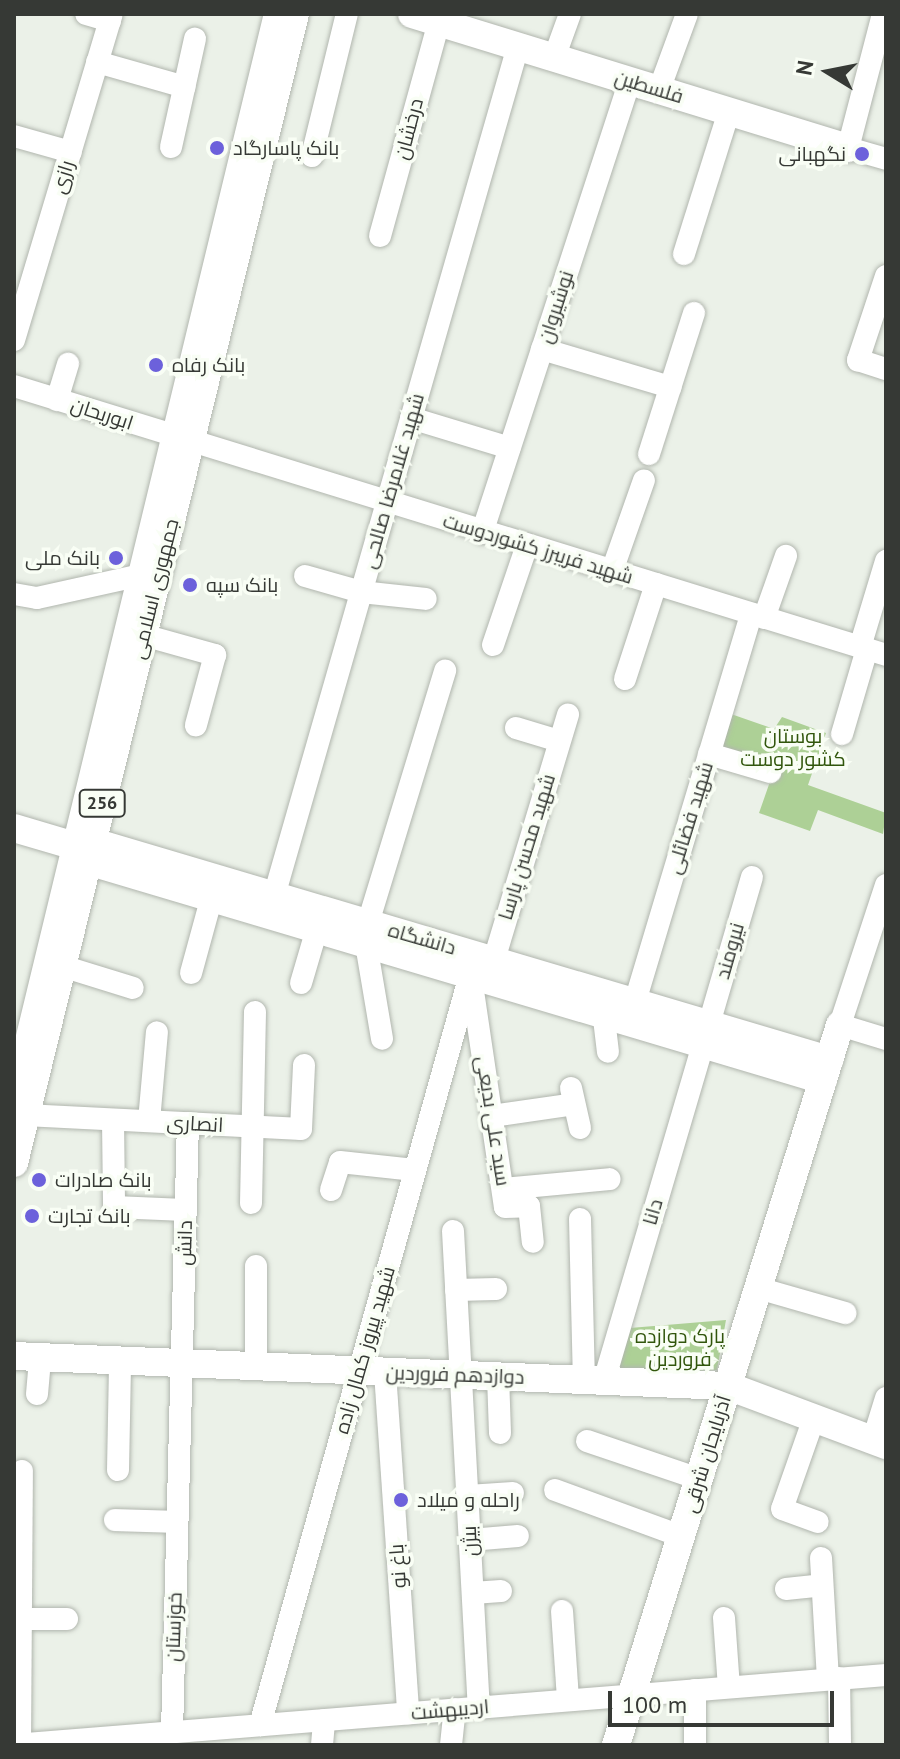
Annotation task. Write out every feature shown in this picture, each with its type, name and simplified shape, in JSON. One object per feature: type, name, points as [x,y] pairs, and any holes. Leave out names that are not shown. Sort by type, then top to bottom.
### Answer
[{"type":"main road","name":"جمهوری اسلامی","points":[[14,1163],[20,1102],[62,966],[85,850],[143,635],[149,573],[295,14]]},
{"type":"main road","name":"فلسطین","points":[[412,14],[848,148]]},
{"type":"main road","name":"دانشگاه","points":[[14,828],[826,1070]]},
{"type":"main road","name":"آذربایجان شرقی","points":[[616,1745],[840,1025]]},
{"type":"main road","name":"دوازدهم فروردین","points":[[27,1357],[728,1386],[879,1443]]},
{"type":"street","points":[[86,14],[111,18]]},
{"type":"street","points":[[182,440],[275,14]]},
{"type":"street","points":[[312,156],[347,14]]},
{"type":"street","points":[[554,58],[570,14]]},
{"type":"street","points":[[659,90],[687,14]]},
{"type":"street","points":[[848,148],[883,14]]},
{"type":"street","name":"رازی","points":[[14,340],[111,18]]},
{"type":"street","name":"درخشان","points":[[380,236],[439,22]]},
{"type":"street","points":[[171,147],[195,39]]},
{"type":"street","name":"شهید غلامرضا صالحی","points":[[271,905],[518,46]]},
{"type":"street","points":[[97,62],[185,87]]},
{"type":"street","name":"نوشیروان","points":[[482,533],[630,81]]},
{"type":"street","points":[[684,254],[729,111]]},
{"type":"street","points":[[14,136],[71,152]]},
{"type":"street","name":"فلسطین","points":[[848,148],[886,159]]},
{"type":"street","points":[[886,276],[858,360],[886,369]]},
{"type":"street","points":[[649,454],[694,313]]},
{"type":"street","points":[[542,349],[670,387]]},
{"type":"street","points":[[57,400],[68,364]]},
{"type":"street","name":"ابوریحان","points":[[14,386],[182,440]]},
{"type":"street","points":[[411,418],[510,448]]},
{"type":"street","name":"شهید فریبرز کشوردوست","points":[[182,440],[871,650]]},
{"type":"street","points":[[612,571],[644,480]]},
{"type":"street","points":[[493,645],[527,545]]},
{"type":"street","name":"شهید فضائلی","points":[[617,1008],[758,616],[786,556]]},
{"type":"street","points":[[842,734],[871,650],[886,561]]},
{"type":"street","points":[[14,594],[37,598],[149,573],[85,850],[20,1102]]},
{"type":"street","points":[[305,576],[361,592],[426,599]]},
{"type":"street","points":[[625,679],[656,584]]},
{"type":"street","points":[[143,635],[215,655],[196,725]]},
{"type":"street","points":[[382,1039],[367,934],[445,671]]},
{"type":"street","name":"شهید محسن پارسا","points":[[482,968],[568,714]]},
{"type":"street","points":[[516,728],[559,741]]},
{"type":"street","points":[[709,754],[770,772]]},
{"type":"street","name":"نیرومند","points":[[706,1034],[752,877]]},
{"type":"street","points":[[886,885],[877,940],[840,1025],[886,1039]]},
{"type":"street","points":[[191,973],[215,888]]},
{"type":"street","points":[[301,983],[320,919]]},
{"type":"street","points":[[62,966],[133,988]]},
{"type":"street","name":"سید علی بدیعی","points":[[482,968],[492,1116],[505,1207],[529,1206],[533,1242]]},
{"type":"street","name":"شهید پیروز کمال زاده","points":[[260,1725],[372,1371],[415,1170],[482,968]]},
{"type":"street","points":[[608,1052],[617,1008]]},
{"type":"street","points":[[251,1203],[255,1012]]},
{"type":"street","points":[[149,1121],[157,1032]]},
{"type":"street","name":"دانا","points":[[594,1380],[706,1034]]},
{"type":"street","name":"انصاری","points":[[20,1102],[113,1120],[301,1129],[304,1065]]},
{"type":"street","points":[[492,1116],[572,1096],[580,1128]]},
{"type":"street","points":[[113,1120],[114,1207],[185,1210]]},
{"type":"street","name":"دانش","points":[[181,1363],[188,1123]]},
{"type":"street","points":[[331,1190],[340,1162],[415,1170]]},
{"type":"street","points":[[503,1189],[610,1179]]},
{"type":"street","points":[[580,1219],[594,1380]]},
{"type":"street","name":"بیژن","points":[[453,1231],[479,1707]]},
{"type":"street","points":[[256,1266],[256,1366]]},
{"type":"street","points":[[758,1288],[845,1313]]},
{"type":"street","points":[[456,1290],[496,1289]]},
{"type":"street","points":[[27,1357],[37,1394]]},
{"type":"street","points":[[118,1470],[120,1361]]},
{"type":"street","name":"خوزستان","points":[[172,1732],[181,1363]]},
{"type":"street","name":"باغ نو","points":[[372,1371],[408,1713]]},
{"type":"street","points":[[498,1376],[500,1433]]},
{"type":"street","points":[[879,1443],[886,1398]]},
{"type":"street","points":[[814,1418],[782,1509],[818,1522]]},
{"type":"street","points":[[587,1441],[699,1479]]},
{"type":"street","points":[[20,1744],[18,1549],[22,1471]]},
{"type":"street","points":[[555,1490],[681,1536]]},
{"type":"street","points":[[468,1496],[513,1493]]},
{"type":"street","points":[[115,1520],[177,1522]]},
{"type":"street","points":[[470,1540],[518,1536]]},
{"type":"street","points":[[821,1558],[840,1745]]},
{"type":"street","points":[[786,1589],[822,1585]]},
{"type":"street","points":[[473,1593],[501,1591]]},
{"type":"street","points":[[562,1611],[568,1700]]},
{"type":"street","points":[[724,1618],[729,1687]]},
{"type":"street","points":[[21,1619],[67,1619]]},
{"type":"street","name":"اردیبهشت","points":[[14,1745],[85,1742],[172,1732],[205,1737],[260,1725],[886,1675]]},
{"type":"street","points":[[695,1690],[695,1745]]},
{"type":"street","points":[[451,1745],[455,1709]]},
{"type":"street","points":[[322,1745],[324,1720]]},
{"type":"green space","name":"بوستان کشور دوست","points":[[731,714],[774,729],[782,717],[826,733],[808,785],[886,813],[883,834],[818,810],[810,831],[759,813],[774,770],[718,750]]},
{"type":"green space","name":"پارک دوازده فروردین","points":[[726,1320],[717,1370],[614,1374],[630,1328]]},
{"type":"place","name":"بانک پاسارگاد","points":[[217,148]]},
{"type":"place","name":"نگهبانی","points":[[862,154]]},
{"type":"place","name":"بانک رفاه","points":[[156,365]]},
{"type":"place","name":"بانک ملی","points":[[116,558]]},
{"type":"place","name":"بانک سپه","points":[[190,585]]},
{"type":"place","name":"بانک صادرات","points":[[39,1180]]},
{"type":"place","name":"بانک تجارت","points":[[32,1216]]},
{"type":"place","name":"راحله و میلاد","points":[[401,1500]]}]
